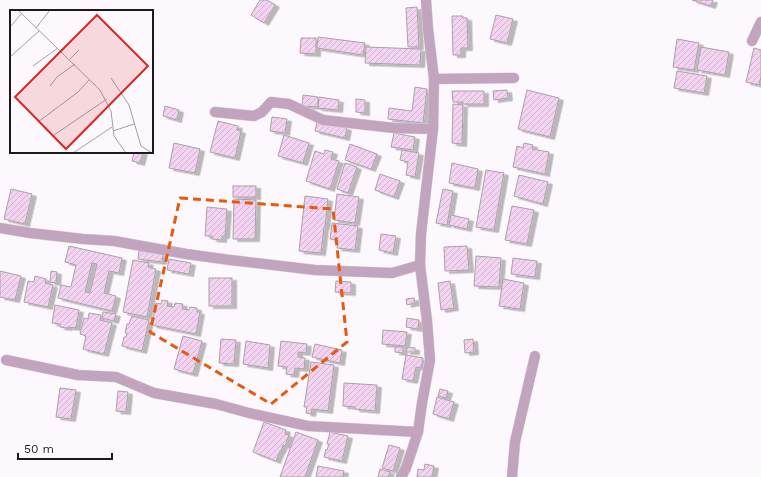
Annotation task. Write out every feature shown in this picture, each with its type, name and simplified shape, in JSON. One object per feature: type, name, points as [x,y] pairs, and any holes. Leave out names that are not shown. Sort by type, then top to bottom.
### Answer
[{"type":"street","points":[[401,477],[406,468],[418,432],[430,360],[420,265],[421,234],[433,129],[434,79],[426,0]]},
{"type":"street","points":[[752,41],[761,22]]},
{"type":"street","points":[[434,79],[514,78]]},
{"type":"street","points":[[215,112],[254,116],[262,112],[271,102],[289,104],[323,120],[394,128],[433,129]]},
{"type":"street","points":[[0,228],[83,240],[114,240],[186,254],[315,270],[392,273],[420,265]]},
{"type":"street","points":[[512,477],[514,442],[535,356]]},
{"type":"street","points":[[6,360],[78,375],[116,377],[154,393],[216,404],[308,426],[418,432]]},
{"type":"highlighted area","points":[[180,198],[333,209],[347,342],[271,404],[150,332]]},
{"type":"building","points":[[260,0],[267,0],[275,5],[264,23],[251,15]]},
{"type":"building","points":[[692,0],[713,0],[711,6]]},
{"type":"building","points":[[417,7],[419,47],[408,47],[406,8]]},
{"type":"building","points":[[496,15],[513,19],[507,43],[490,39]]},
{"type":"building","points":[[452,16],[463,16],[463,18],[467,18],[468,48],[461,48],[461,55],[453,55]]},
{"type":"building","points":[[318,37],[365,43],[363,55],[317,48]]},
{"type":"building","points":[[301,38],[316,38],[316,54],[300,53]]},
{"type":"building","points":[[677,39],[699,43],[694,70],[673,67]]},
{"type":"building","points":[[366,47],[421,49],[420,65],[365,63]]},
{"type":"building","points":[[701,47],[729,52],[725,75],[697,70]]},
{"type":"building","points":[[754,48],[761,50],[761,77],[759,85],[746,82]]},
{"type":"building","points":[[677,71],[707,76],[704,93],[674,88]]},
{"type":"building","points":[[415,87],[427,89],[423,123],[388,119],[389,108],[412,111]]},
{"type":"building","points":[[507,90],[508,98],[494,100],[493,91]]},
{"type":"building","points":[[527,90],[559,98],[550,137],[518,129]]},
{"type":"building","points":[[452,91],[484,91],[484,104],[463,104],[463,102],[453,102]]},
{"type":"building","points":[[303,95],[318,97],[318,107],[302,106]]},
{"type":"building","points":[[319,97],[339,100],[338,110],[318,108]]},
{"type":"building","points":[[356,99],[365,100],[365,113],[356,112]]},
{"type":"building","points":[[453,104],[463,105],[462,144],[452,143]]},
{"type":"building","points":[[165,106],[179,110],[177,120],[163,116]]},
{"type":"building","points":[[272,117],[287,119],[285,133],[270,131]]},
{"type":"building","points":[[218,121],[238,126],[237,130],[241,131],[235,158],[210,152]]},
{"type":"building","points":[[317,122],[347,128],[345,138],[315,131]]},
{"type":"building","points":[[394,133],[415,137],[413,150],[391,147]]},
{"type":"building","points":[[284,135],[309,143],[303,163],[278,156]]},
{"type":"building","points":[[174,143],[200,149],[195,173],[169,168]]},
{"type":"building","points":[[524,143],[533,145],[532,149],[549,152],[545,174],[513,167],[517,146],[523,148]]},
{"type":"building","points":[[350,144],[377,154],[371,169],[345,160]]},
{"type":"building","points":[[325,150],[333,152],[331,159],[339,161],[330,189],[306,181],[315,151],[324,154]]},
{"type":"building","points":[[402,150],[419,153],[415,177],[406,175],[408,162],[400,160]]},
{"type":"building","points":[[134,153],[143,153],[140,163],[132,161]]},
{"type":"building","points":[[345,163],[357,167],[348,193],[337,189]]},
{"type":"building","points":[[452,163],[478,169],[475,188],[449,183]]},
{"type":"building","points":[[486,170],[504,173],[494,230],[476,227]]},
{"type":"building","points":[[380,174],[400,181],[394,197],[375,190]]},
{"type":"building","points":[[519,175],[548,182],[543,204],[514,196]]},
{"type":"building","points":[[233,186],[256,186],[256,197],[233,197]]},
{"type":"building","points":[[11,189],[32,194],[25,224],[4,219]]},
{"type":"building","points":[[443,189],[453,191],[447,225],[436,223]]},
{"type":"building","points":[[337,194],[359,197],[355,223],[334,220]]},
{"type":"building","points":[[305,196],[328,199],[321,253],[299,251]]},
{"type":"building","points":[[234,199],[256,200],[255,239],[233,239]]},
{"type":"building","points":[[512,206],[534,210],[527,244],[505,240]]},
{"type":"building","points":[[207,207],[227,209],[225,236],[222,236],[222,240],[212,239],[212,236],[205,236]]},
{"type":"building","points":[[451,215],[469,219],[467,229],[449,225]]},
{"type":"building","points":[[332,223],[358,226],[355,250],[337,248],[338,240],[330,239]]},
{"type":"building","points":[[381,234],[396,236],[393,253],[379,250]]},
{"type":"building","points":[[69,246],[122,258],[119,273],[109,271],[104,293],[116,296],[112,311],[58,298],[61,285],[71,287],[76,265],[65,262]],"holes":[[[92,263],[97,264],[90,293],[85,292]]]},
{"type":"building","points":[[467,246],[469,270],[445,271],[444,247]]},
{"type":"building","points":[[139,251],[163,254],[162,262],[138,259]]},
{"type":"building","points":[[476,256],[501,258],[499,287],[474,286]]},
{"type":"building","points":[[513,258],[537,261],[535,277],[511,274]]},
{"type":"building","points":[[169,259],[191,263],[189,274],[167,270]]},
{"type":"building","points":[[133,260],[149,263],[148,267],[156,269],[147,317],[123,312]]},
{"type":"building","points":[[0,271],[21,276],[15,300],[0,297]]},
{"type":"building","points":[[51,271],[57,272],[56,283],[50,282]]},
{"type":"building","points":[[35,276],[46,279],[45,283],[53,285],[48,307],[24,302],[28,281],[34,282]]},
{"type":"building","points":[[209,278],[232,278],[232,306],[209,306]]},
{"type":"building","points":[[503,279],[524,283],[520,309],[499,306]]},
{"type":"building","points":[[336,281],[351,282],[351,293],[335,292]]},
{"type":"building","points":[[450,281],[454,308],[441,310],[438,283]]},
{"type":"building","points":[[414,298],[415,303],[407,305],[406,299]]},
{"type":"building","points":[[162,300],[168,301],[167,306],[174,307],[175,303],[183,304],[182,309],[189,310],[190,307],[197,308],[197,312],[200,312],[196,334],[152,325],[156,303],[161,304]]},
{"type":"building","points":[[55,305],[79,310],[76,328],[60,327],[60,324],[52,323]]},
{"type":"building","points":[[103,312],[116,314],[114,321],[102,318]]},
{"type":"building","points":[[89,313],[101,315],[100,320],[112,323],[104,354],[83,349],[86,336],[80,334],[84,318],[88,319]]},
{"type":"building","points":[[132,316],[149,320],[142,351],[122,346],[124,337],[126,337],[127,333],[125,333],[127,324],[129,324]]},
{"type":"building","points":[[407,318],[419,320],[418,329],[406,327]]},
{"type":"building","points":[[383,330],[407,332],[405,346],[382,344]]},
{"type":"building","points":[[183,336],[202,341],[193,374],[174,369]]},
{"type":"building","points":[[221,339],[236,340],[234,364],[219,363]]},
{"type":"building","points":[[473,339],[474,352],[465,353],[464,340]]},
{"type":"building","points":[[246,341],[270,345],[268,368],[243,364]]},
{"type":"building","points":[[281,341],[307,344],[306,353],[298,352],[298,357],[305,358],[304,369],[295,368],[294,375],[286,374],[287,367],[278,366]]},
{"type":"building","points":[[315,344],[342,350],[340,363],[312,357]]},
{"type":"building","points":[[395,347],[403,347],[403,353],[395,352]]},
{"type":"building","points":[[407,347],[415,348],[415,352],[406,352]]},
{"type":"building","points":[[406,355],[423,358],[421,368],[416,367],[413,381],[402,379]]},
{"type":"building","points":[[311,362],[334,365],[328,411],[312,409],[311,414],[306,413],[307,407],[304,407]]},
{"type":"building","points":[[344,383],[377,385],[375,411],[343,406]]},
{"type":"building","points":[[60,388],[76,390],[71,419],[56,417]]},
{"type":"building","points":[[440,389],[448,391],[446,398],[438,396]]},
{"type":"building","points":[[118,391],[128,392],[126,412],[116,411]]},
{"type":"building","points":[[437,397],[454,402],[449,419],[433,414]]},
{"type":"building","points":[[264,422],[286,430],[285,434],[289,435],[285,446],[283,445],[276,461],[253,452]]},
{"type":"building","points":[[296,432],[318,440],[305,477],[280,477]]},
{"type":"building","points":[[330,432],[348,436],[342,461],[324,457],[329,444],[327,444]]},
{"type":"building","points":[[389,445],[400,448],[393,471],[382,468]]},
{"type":"building","points":[[425,464],[434,466],[432,477],[417,477],[418,469],[424,470]]},
{"type":"building","points":[[318,466],[344,471],[343,477],[316,477]]},
{"type":"building","points":[[380,469],[390,472],[388,477],[378,477]]}]
